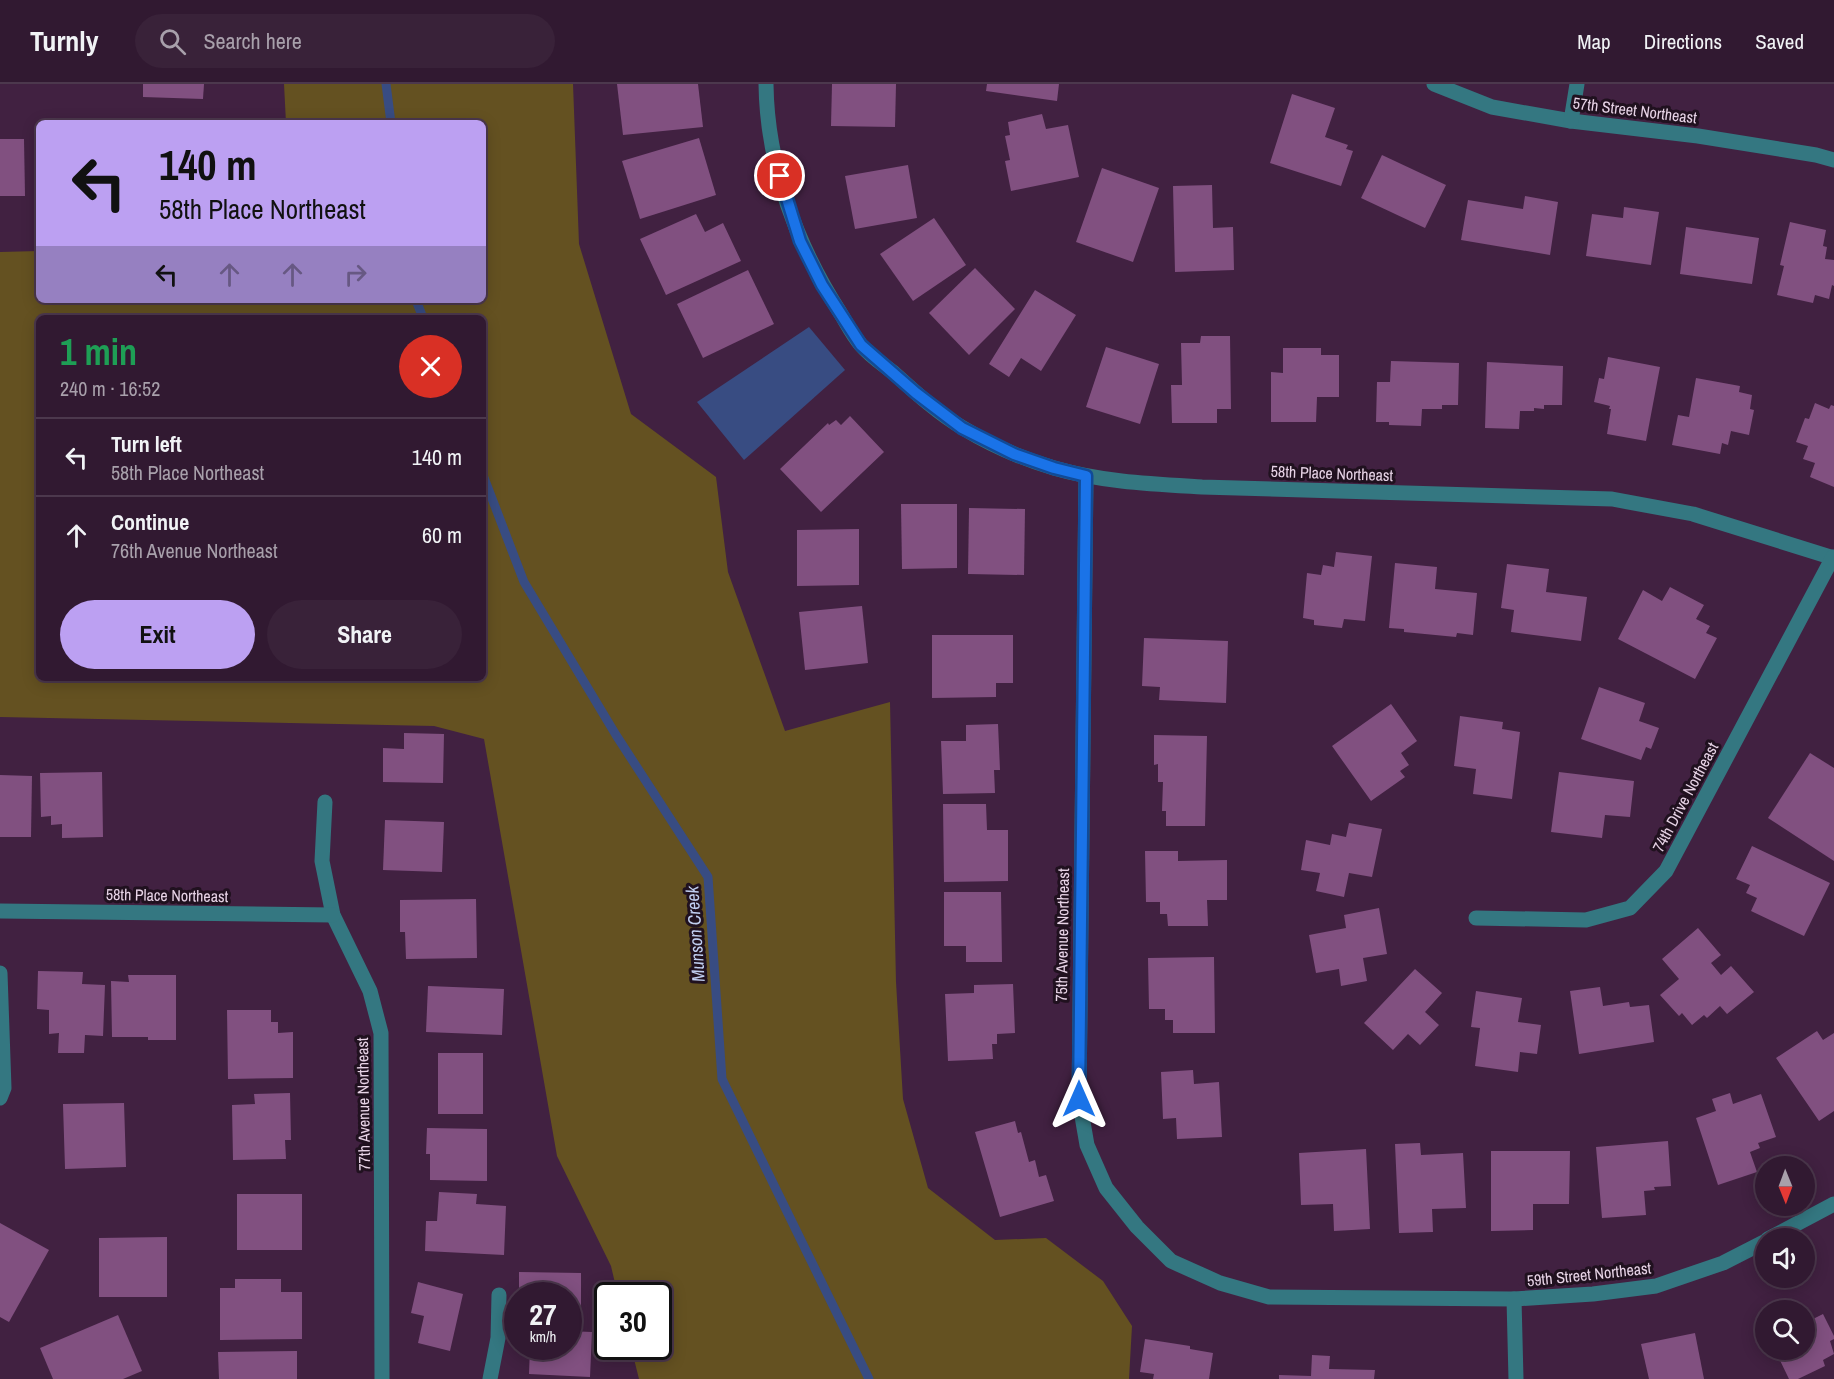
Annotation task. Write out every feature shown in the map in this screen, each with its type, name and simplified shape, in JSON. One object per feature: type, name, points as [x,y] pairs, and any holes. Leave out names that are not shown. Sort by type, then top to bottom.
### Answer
[{"type":"street","name":"58th Place Northeast","points":[[766,84],[771,136],[784,196],[800,241],[822,285],[861,345],[916,393],[962,428],[1014,454],[1054,468],[1098,479],[1202,487],[1612,499],[1693,514],[1833,557]]},
{"type":"street","name":"57th Street Northeast","points":[[1434,84],[1492,107],[1571,121],[1698,136],[1834,160]]},
{"type":"street","points":[[1571,121],[1577,84]]},
{"type":"street","name":"75th Avenue Northeast","points":[[1086,476],[1078,1051],[1079,1099],[1087,1145],[1106,1188],[1137,1227],[1171,1261],[1220,1283],[1269,1297]]},
{"type":"street","name":"74th Drive Northeast","points":[[1476,918],[1586,920],[1630,908],[1666,871],[1833,557]]},
{"type":"street","name":"77th Avenue Northeast","points":[[325,802],[322,861],[333,915],[370,991],[381,1033],[382,1379]]},
{"type":"street","name":"58th Place Northeast","points":[[0,911],[333,915]]},
{"type":"street","points":[[0,973],[4,1088],[0,1098]]},
{"type":"street","name":"59th Street Northeast","points":[[1789,1228],[1834,1204]]},
{"type":"street","name":"59th Street Northeast","points":[[1269,1297],[1514,1299],[1593,1294],[1656,1286],[1723,1263],[1755,1246]]},
{"type":"street","points":[[490,1379],[498,1338],[499,1295]]},
{"type":"street","name":"59th Street Northeast","points":[[1514,1299],[1516,1379]]},
{"type":"shaded area","points":[[284,84],[573,84],[579,244],[631,414],[716,477],[728,572],[785,731],[890,702],[896,982],[903,1099],[928,1188],[995,1240],[1046,1238],[1103,1281],[1132,1326],[1129,1379],[639,1379],[634,1360],[672,1360],[672,1282],[615,1282],[611,1266],[557,1156],[484,739],[434,726],[0,717],[0,252],[36,251],[36,303],[486,303],[486,120],[286,120]]},
{"type":"water","points":[[809,327],[845,370],[744,460],[697,402]]},
{"type":"building","points":[[143,84],[204,84],[203,99],[143,97]]},
{"type":"building","points":[[617,84],[698,84],[703,127],[623,135]]},
{"type":"building","points":[[832,84],[896,84],[895,127],[831,126]]},
{"type":"building","points":[[987,84],[1059,84],[1057,101],[986,91]]},
{"type":"building","points":[[1292,94],[1335,108],[1325,137],[1348,145],[1346,149],[1353,151],[1341,186],[1270,163]]},
{"type":"building","points":[[1042,114],[1046,129],[1068,125],[1079,177],[1011,191],[1005,161],[1010,160],[1005,136],[1010,135],[1008,122]]},
{"type":"building","points":[[699,138],[716,195],[640,219],[622,161]]},
{"type":"building","points":[[0,139],[24,139],[25,196],[0,196]]},
{"type":"building","points":[[1382,155],[1446,185],[1425,228],[1361,198]]},
{"type":"building","points":[[908,165],[917,218],[855,229],[845,176]]},
{"type":"building","points":[[1102,168],[1159,188],[1133,262],[1076,242]]},
{"type":"building","points":[[1212,185],[1213,228],[1233,227],[1234,270],[1175,272],[1173,186]]},
{"type":"building","points":[[1525,196],[1558,202],[1550,255],[1461,240],[1468,200],[1523,209]]},
{"type":"building","points":[[1624,207],[1659,212],[1651,265],[1586,256],[1592,214],[1623,218]]},
{"type":"building","points":[[696,214],[705,232],[723,223],[741,261],[666,295],[640,239]]},
{"type":"building","points":[[934,218],[966,265],[913,301],[880,254]]},
{"type":"building","points":[[1790,222],[1826,230],[1823,246],[1827,247],[1825,259],[1834,260],[1834,286],[1832,285],[1829,299],[1815,295],[1813,303],[1777,295],[1784,266],[1780,265]]},
{"type":"building","points":[[1686,227],[1759,238],[1752,284],[1680,274]]},
{"type":"building","points":[[975,268],[1015,309],[969,355],[929,313]]},
{"type":"building","points":[[748,270],[774,324],[703,358],[677,304]]},
{"type":"building","points":[[1035,290],[1076,315],[1041,371],[1021,358],[1009,377],[989,364]]},
{"type":"building","points":[[1201,336],[1230,336],[1231,409],[1217,409],[1217,423],[1172,423],[1171,385],[1182,385],[1181,343],[1200,343]]},
{"type":"building","points":[[1106,347],[1159,364],[1140,424],[1086,407]]},
{"type":"building","points":[[1283,348],[1321,348],[1321,355],[1339,355],[1339,397],[1317,397],[1316,422],[1271,422],[1271,372],[1283,373]]},
{"type":"building","points":[[1608,357],[1660,367],[1646,441],[1607,434],[1610,406],[1594,402],[1599,378],[1604,379]]},
{"type":"building","points":[[1391,361],[1459,363],[1458,405],[1442,405],[1442,409],[1422,409],[1421,426],[1389,425],[1389,422],[1376,422],[1377,382],[1390,382]]},
{"type":"building","points":[[1487,362],[1563,366],[1562,405],[1544,405],[1544,409],[1534,408],[1534,411],[1520,411],[1519,429],[1485,428]]},
{"type":"building","points":[[1696,378],[1740,386],[1739,392],[1752,395],[1750,409],[1754,410],[1749,435],[1731,431],[1728,445],[1722,443],[1720,454],[1672,445],[1678,415],[1689,417]]},
{"type":"building","points":[[1815,403],[1829,409],[1831,405],[1834,406],[1834,487],[1810,477],[1815,463],[1803,459],[1808,446],[1796,442],[1805,418],[1809,419]]},
{"type":"building","points":[[850,416],[884,452],[821,512],[780,469],[828,423],[829,425],[836,420],[841,425]]},
{"type":"building","points":[[901,504],[957,504],[957,568],[902,569]]},
{"type":"building","points":[[969,508],[1025,509],[1024,575],[968,574]]},
{"type":"building","points":[[859,529],[859,585],[797,586],[797,530]]},
{"type":"building","points":[[1336,552],[1372,556],[1365,621],[1344,619],[1342,628],[1314,625],[1314,620],[1303,618],[1307,573],[1321,575],[1323,565],[1334,567]]},
{"type":"building","points":[[1395,563],[1437,567],[1435,589],[1477,593],[1473,635],[1457,633],[1456,637],[1404,632],[1404,629],[1389,628]]},
{"type":"building","points":[[1507,564],[1549,569],[1546,592],[1587,597],[1581,641],[1511,632],[1514,610],[1501,608]]},
{"type":"building","points":[[1670,587],[1704,605],[1696,619],[1710,626],[1706,633],[1717,638],[1695,679],[1618,639],[1643,590],[1662,601]]},
{"type":"building","points":[[862,606],[868,663],[805,670],[799,612]]},
{"type":"building","points":[[932,635],[1013,635],[1013,683],[996,683],[996,697],[932,698]]},
{"type":"building","points":[[1144,638],[1228,641],[1226,703],[1159,700],[1160,687],[1142,686]]},
{"type":"building","points":[[1599,687],[1645,703],[1639,721],[1659,728],[1651,749],[1646,747],[1641,760],[1581,739]]},
{"type":"building","points":[[1391,704],[1417,741],[1401,753],[1409,765],[1400,771],[1405,777],[1371,801],[1332,746]]},
{"type":"building","points":[[1460,716],[1503,722],[1502,729],[1520,732],[1512,799],[1473,794],[1476,769],[1454,766]]},
{"type":"building","points":[[998,724],[1000,770],[994,770],[995,793],[943,794],[941,741],[966,741],[966,725]]},
{"type":"building","points":[[404,733],[444,734],[443,783],[383,782],[383,748],[404,749]]},
{"type":"building","points":[[1154,735],[1207,736],[1205,826],[1166,826],[1166,811],[1162,811],[1163,782],[1158,782],[1158,764],[1154,765]]},
{"type":"building","points":[[1810,753],[1834,768],[1834,861],[1768,818]]},
{"type":"building","points":[[102,772],[103,837],[62,838],[62,824],[51,825],[51,816],[41,817],[40,773]]},
{"type":"building","points":[[1559,772],[1634,781],[1630,817],[1605,815],[1602,838],[1551,832]]},
{"type":"building","points":[[0,775],[32,776],[31,837],[0,837]]},
{"type":"building","points":[[943,804],[986,804],[987,830],[1008,830],[1008,881],[944,882]]},
{"type":"building","points":[[385,820],[444,822],[442,872],[383,870]]},
{"type":"building","points":[[1349,823],[1382,829],[1372,877],[1349,873],[1344,897],[1316,891],[1320,873],[1301,870],[1306,840],[1330,845],[1332,834],[1346,837]]},
{"type":"building","points":[[1752,846],[1830,883],[1804,936],[1751,911],[1757,898],[1746,893],[1750,885],[1736,879]]},
{"type":"building","points":[[1145,851],[1178,851],[1178,861],[1227,860],[1227,900],[1207,900],[1208,926],[1168,926],[1167,914],[1160,914],[1160,902],[1146,902]]},
{"type":"building","points":[[944,892],[1001,892],[1002,962],[966,962],[966,946],[944,946]]},
{"type":"building","points":[[476,899],[477,958],[406,959],[405,932],[400,932],[400,900]]},
{"type":"building","points":[[1379,908],[1387,954],[1363,958],[1367,981],[1341,986],[1339,969],[1316,973],[1309,935],[1346,928],[1344,915]]},
{"type":"building","points":[[1698,928],[1721,955],[1711,963],[1721,975],[1731,966],[1754,992],[1727,1014],[1720,1006],[1707,1018],[1704,1015],[1692,1025],[1682,1013],[1679,1016],[1660,995],[1679,979],[1662,959]]},
{"type":"building","points":[[1214,957],[1215,1033],[1173,1033],[1173,1020],[1165,1020],[1165,1009],[1149,1009],[1148,958]]},
{"type":"building","points":[[1415,969],[1442,993],[1425,1012],[1439,1025],[1420,1045],[1408,1034],[1393,1050],[1364,1023]]},
{"type":"building","points":[[38,971],[83,972],[82,984],[105,985],[103,1036],[85,1035],[84,1053],[58,1053],[59,1033],[49,1034],[49,1010],[37,1009]]},
{"type":"building","points":[[128,975],[176,975],[176,1040],[112,1037],[111,981],[129,982]]},
{"type":"building","points":[[1013,984],[1015,1033],[997,1034],[997,1044],[992,1044],[993,1059],[948,1061],[945,994],[974,993],[974,985]]},
{"type":"building","points":[[428,986],[504,989],[502,1035],[426,1032]]},
{"type":"building","points":[[1600,987],[1603,1006],[1629,1002],[1630,1007],[1649,1005],[1654,1042],[1579,1054],[1570,991]]},
{"type":"building","points":[[1476,991],[1522,998],[1518,1022],[1541,1025],[1537,1054],[1520,1052],[1518,1072],[1475,1066],[1480,1028],[1471,1027]]},
{"type":"building","points":[[227,1010],[271,1010],[271,1022],[278,1022],[278,1033],[293,1032],[293,1078],[228,1079]]},
{"type":"building","points":[[1817,1031],[1823,1040],[1834,1033],[1834,1111],[1819,1121],[1776,1058]]},
{"type":"building","points":[[438,1053],[483,1053],[483,1114],[438,1114]]},
{"type":"building","points":[[1193,1070],[1194,1084],[1219,1082],[1222,1137],[1177,1139],[1176,1118],[1163,1119],[1161,1072]]},
{"type":"building","points":[[290,1093],[291,1140],[285,1140],[286,1159],[233,1160],[232,1105],[255,1104],[254,1094]]},
{"type":"building","points":[[1730,1093],[1733,1104],[1761,1094],[1776,1137],[1758,1143],[1760,1148],[1750,1152],[1755,1173],[1718,1185],[1696,1118],[1716,1111],[1712,1099]]},
{"type":"building","points":[[124,1103],[126,1167],[65,1169],[63,1104]]},
{"type":"building","points":[[1015,1121],[1018,1133],[1021,1132],[1029,1162],[1035,1160],[1039,1177],[1046,1175],[1054,1201],[1000,1217],[975,1132]]},
{"type":"building","points":[[427,1128],[487,1129],[487,1181],[430,1180],[430,1154],[426,1154]]},
{"type":"building","points":[[1668,1141],[1671,1186],[1654,1187],[1655,1190],[1644,1191],[1646,1215],[1602,1218],[1596,1147]]},
{"type":"building","points":[[1420,1143],[1421,1155],[1463,1153],[1466,1208],[1432,1209],[1433,1232],[1399,1233],[1395,1144]]},
{"type":"building","points":[[1366,1149],[1370,1229],[1334,1231],[1333,1204],[1301,1205],[1299,1153]]},
{"type":"building","points":[[1491,1151],[1570,1151],[1569,1204],[1533,1204],[1533,1230],[1491,1231]]},
{"type":"building","points":[[439,1192],[477,1194],[476,1204],[506,1206],[504,1255],[425,1251],[426,1221],[437,1221]]},
{"type":"building","points":[[237,1194],[302,1194],[302,1250],[237,1250]]},
{"type":"building","points":[[0,1223],[49,1250],[9,1322],[0,1317]]},
{"type":"building","points":[[167,1237],[167,1297],[99,1297],[99,1238]]},
{"type":"building","points":[[519,1272],[581,1273],[581,1282],[519,1282]]},
{"type":"building","points":[[235,1279],[281,1279],[281,1292],[302,1292],[302,1339],[220,1340],[220,1288],[235,1288]]},
{"type":"building","points":[[418,1282],[463,1294],[450,1351],[418,1343],[424,1316],[411,1313]]},
{"type":"building","points":[[1823,1314],[1834,1336],[1834,1339],[1830,1341],[1834,1354],[1823,1360],[1825,1366],[1798,1379],[1789,1379],[1780,1360],[1815,1360],[1815,1318]]},
{"type":"building","points":[[118,1315],[142,1371],[123,1379],[53,1379],[40,1348]]},
{"type":"building","points":[[582,1332],[592,1332],[590,1377],[529,1374],[530,1360],[582,1360]]},
{"type":"building","points":[[1695,1333],[1704,1379],[1649,1379],[1641,1344]]},
{"type":"building","points":[[1145,1339],[1190,1346],[1190,1349],[1213,1353],[1209,1379],[1153,1379],[1154,1374],[1140,1372]]},
{"type":"building","points":[[297,1351],[297,1379],[219,1379],[218,1352]]},
{"type":"building","points":[[1312,1355],[1330,1356],[1329,1369],[1375,1370],[1374,1379],[1279,1379],[1279,1375],[1311,1376]]},
{"type":"waterway","name":"Munson Creek","points":[[386,84],[391,120]]},
{"type":"waterway","name":"Munson Creek","points":[[417,303],[422,315]]},
{"type":"waterway","name":"Munson Creek","points":[[486,483],[524,582],[616,735],[708,877],[722,1079],[869,1379]]},
{"type":"route","points":[[780,176],[784,196],[800,241],[822,285],[861,345],[916,393],[962,428],[1014,454],[1086,476],[1079,1099]]}]
